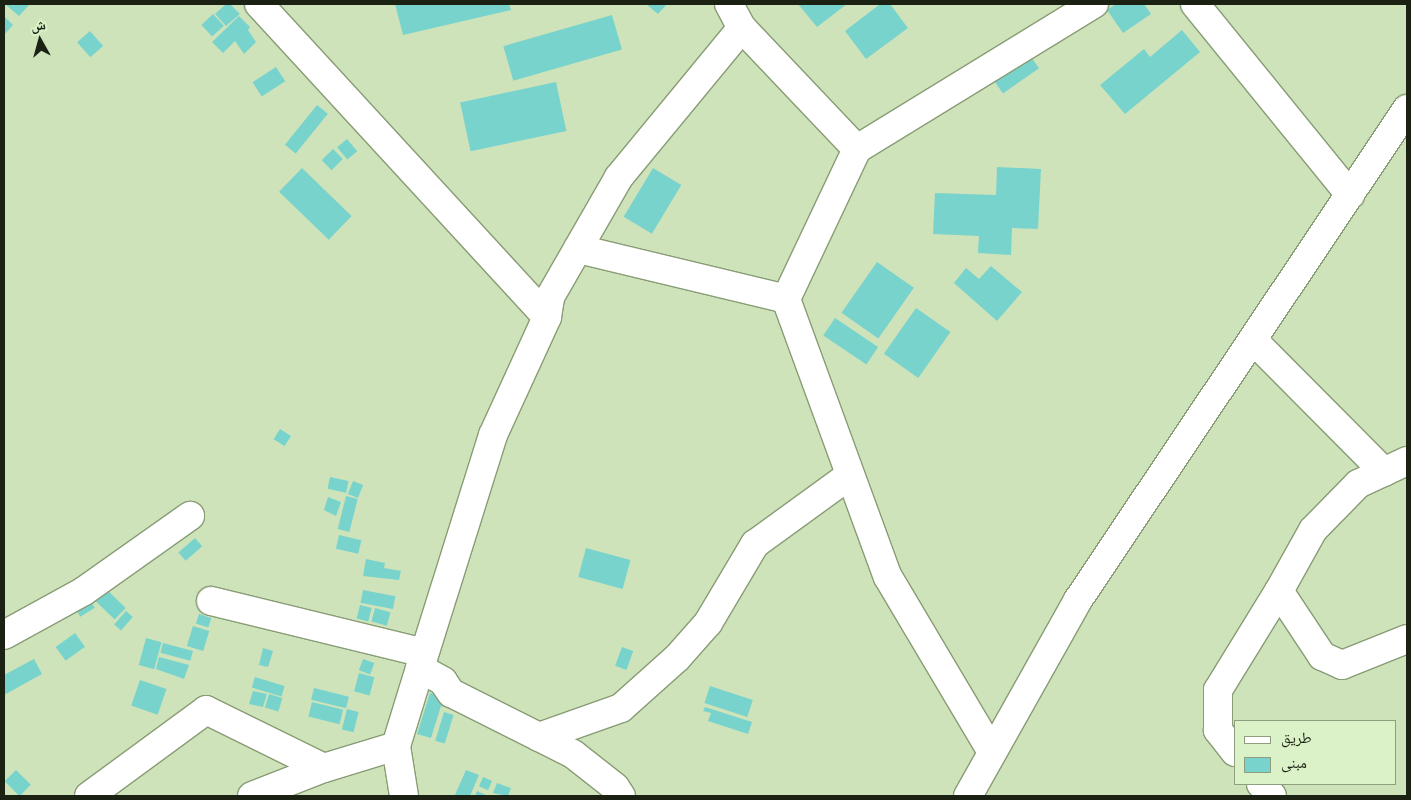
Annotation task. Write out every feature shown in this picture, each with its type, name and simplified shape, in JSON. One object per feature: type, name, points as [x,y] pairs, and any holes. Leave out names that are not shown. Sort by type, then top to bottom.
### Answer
[{"type":"street","points":[[259,4],[546,317]]},
{"type":"street","points":[[992,752],[888,577],[786,299],[857,149],[1094,4]]},
{"type":"street","points":[[1195,4],[1350,195]]},
{"type":"street","points":[[404,796],[396,746],[493,436],[546,317],[550,297],[620,177],[734,11],[857,149]]},
{"type":"street","points":[[968,796],[1078,600],[1407,109]]},
{"type":"street","points":[[578,249],[786,299]]},
{"type":"street","points":[[1234,751],[1218,730],[1218,690],[1279,591],[1313,530],[1358,484],[1396,467],[1253,340]]},
{"type":"street","points":[[539,737],[621,708],[677,658],[708,623],[755,544],[850,475]]},
{"type":"street","points":[[4,635],[84,591],[190,516]]},
{"type":"street","points":[[1279,591],[1322,656],[1342,665],[1407,639]]},
{"type":"street","points":[[211,601],[422,660],[451,693],[588,764],[621,796]]},
{"type":"street","points":[[89,796],[206,710],[324,768]]},
{"type":"street","points":[[252,796],[324,768],[396,746]]},
{"type":"street","points":[[1262,785],[1272,796]]},
{"type":"building","points":[[5,4],[30,4],[19,16]]},
{"type":"building","points":[[226,4],[230,4],[240,14],[226,26],[215,14]]},
{"type":"building","points":[[395,4],[509,4],[511,10],[403,35]]},
{"type":"building","points":[[646,4],[667,4],[658,14]]},
{"type":"building","points":[[798,4],[847,4],[817,27]]},
{"type":"building","points":[[880,4],[890,4],[908,28],[866,59],[845,31]]},
{"type":"building","points":[[1116,4],[1144,4],[1151,14],[1123,33],[1107,10]]},
{"type":"building","points":[[213,14],[224,26],[212,37],[201,25]]},
{"type":"building","points":[[612,15],[622,50],[513,81],[503,46]]},
{"type":"building","points":[[4,16],[13,25],[4,35]]},
{"type":"building","points":[[239,16],[250,27],[248,30],[256,42],[244,54],[235,41],[223,53],[212,42]]},
{"type":"building","points":[[1182,30],[1200,52],[1125,114],[1100,85],[1144,49],[1150,57]]},
{"type":"building","points":[[90,31],[103,46],[90,57],[77,42]]},
{"type":"building","points":[[1027,51],[1039,68],[1003,93],[991,76]]},
{"type":"building","points":[[276,67],[285,81],[262,97],[253,82]]},
{"type":"building","points":[[556,82],[566,131],[471,151],[460,102]]},
{"type":"building","points":[[317,105],[328,114],[296,153],[285,145]]},
{"type":"building","points":[[347,139],[357,151],[347,160],[337,147]]},
{"type":"building","points":[[333,149],[343,159],[332,170],[322,160]]},
{"type":"building","points":[[997,167],[1041,169],[1038,229],[1012,228],[1011,255],[978,253],[979,236],[933,234],[935,193],[996,195]]},
{"type":"building","points":[[302,168],[352,216],[329,240],[279,192]]},
{"type":"building","points":[[653,168],[681,185],[652,234],[624,217]]},
{"type":"building","points":[[877,262],[914,288],[878,339],[841,313]]},
{"type":"building","points":[[991,266],[1022,292],[997,321],[954,283],[966,268],[979,279]]},
{"type":"building","points":[[916,308],[950,332],[918,378],[884,354]]},
{"type":"building","points":[[835,318],[878,347],[866,364],[823,335]]},
{"type":"building","points":[[280,429],[291,436],[285,446],[274,439]]},
{"type":"building","points":[[330,477],[349,481],[346,493],[328,489]]},
{"type":"building","points":[[353,481],[363,485],[358,498],[348,494]]},
{"type":"building","points":[[346,496],[358,499],[349,532],[338,529]]},
{"type":"building","points":[[328,497],[341,502],[336,516],[324,510]]},
{"type":"building","points":[[339,535],[361,540],[358,554],[336,549]]},
{"type":"building","points":[[195,538],[202,546],[186,561],[178,552]]},
{"type":"building","points":[[586,548],[630,560],[623,589],[578,577]]},
{"type":"building","points":[[366,559],[385,563],[384,568],[401,571],[399,580],[363,576]]},
{"type":"building","points":[[102,585],[126,608],[115,619],[91,597]]},
{"type":"building","points":[[363,590],[395,596],[393,609],[361,603]]},
{"type":"building","points":[[90,600],[95,608],[80,617],[76,609]]},
{"type":"building","points":[[360,605],[372,608],[368,621],[357,619]]},
{"type":"building","points":[[375,608],[390,612],[387,626],[371,622]]},
{"type":"building","points":[[126,611],[133,617],[121,630],[114,625]]},
{"type":"building","points":[[199,614],[211,618],[208,628],[196,624]]},
{"type":"building","points":[[193,626],[209,631],[203,651],[187,646]]},
{"type":"building","points":[[75,633],[85,647],[66,661],[56,647]]},
{"type":"building","points":[[146,638],[161,642],[154,669],[139,665]]},
{"type":"building","points":[[163,643],[193,651],[190,661],[160,653]]},
{"type":"building","points":[[622,647],[633,651],[626,670],[615,666]]},
{"type":"building","points":[[263,648],[273,651],[268,667],[259,665]]},
{"type":"building","points":[[159,657],[189,665],[184,679],[156,669]]},
{"type":"building","points":[[34,659],[42,674],[4,695],[4,675]]},
{"type":"building","points":[[363,659],[374,663],[370,674],[359,670]]},
{"type":"building","points":[[359,673],[374,677],[370,695],[354,691]]},
{"type":"building","points":[[255,677],[285,686],[281,697],[252,688]]},
{"type":"building","points":[[140,680],[166,689],[158,715],[131,706]]},
{"type":"building","points":[[710,686],[753,700],[747,717],[704,703]]},
{"type":"building","points":[[314,688],[349,697],[346,708],[311,700]]},
{"type":"building","points":[[253,691],[267,694],[263,707],[249,704]]},
{"type":"building","points":[[430,693],[456,701],[453,710],[441,706],[431,738],[417,734]]},
{"type":"building","points":[[269,694],[282,698],[278,711],[265,707]]},
{"type":"building","points":[[312,702],[343,710],[339,724],[308,717]]},
{"type":"building","points":[[705,707],[752,722],[748,734],[708,721],[711,713],[703,711]]},
{"type":"building","points":[[347,709],[359,712],[354,732],[342,729]]},
{"type":"building","points":[[444,712],[454,715],[445,744],[435,741]]},
{"type":"building","points":[[16,770],[31,785],[19,796],[5,781]]},
{"type":"building","points":[[466,770],[479,775],[470,796],[455,795]]},
{"type":"building","points":[[483,777],[492,781],[488,790],[479,786]]},
{"type":"building","points":[[497,783],[511,788],[508,796],[493,793]]},
{"type":"building","points":[[477,791],[488,796],[475,796]]}]
